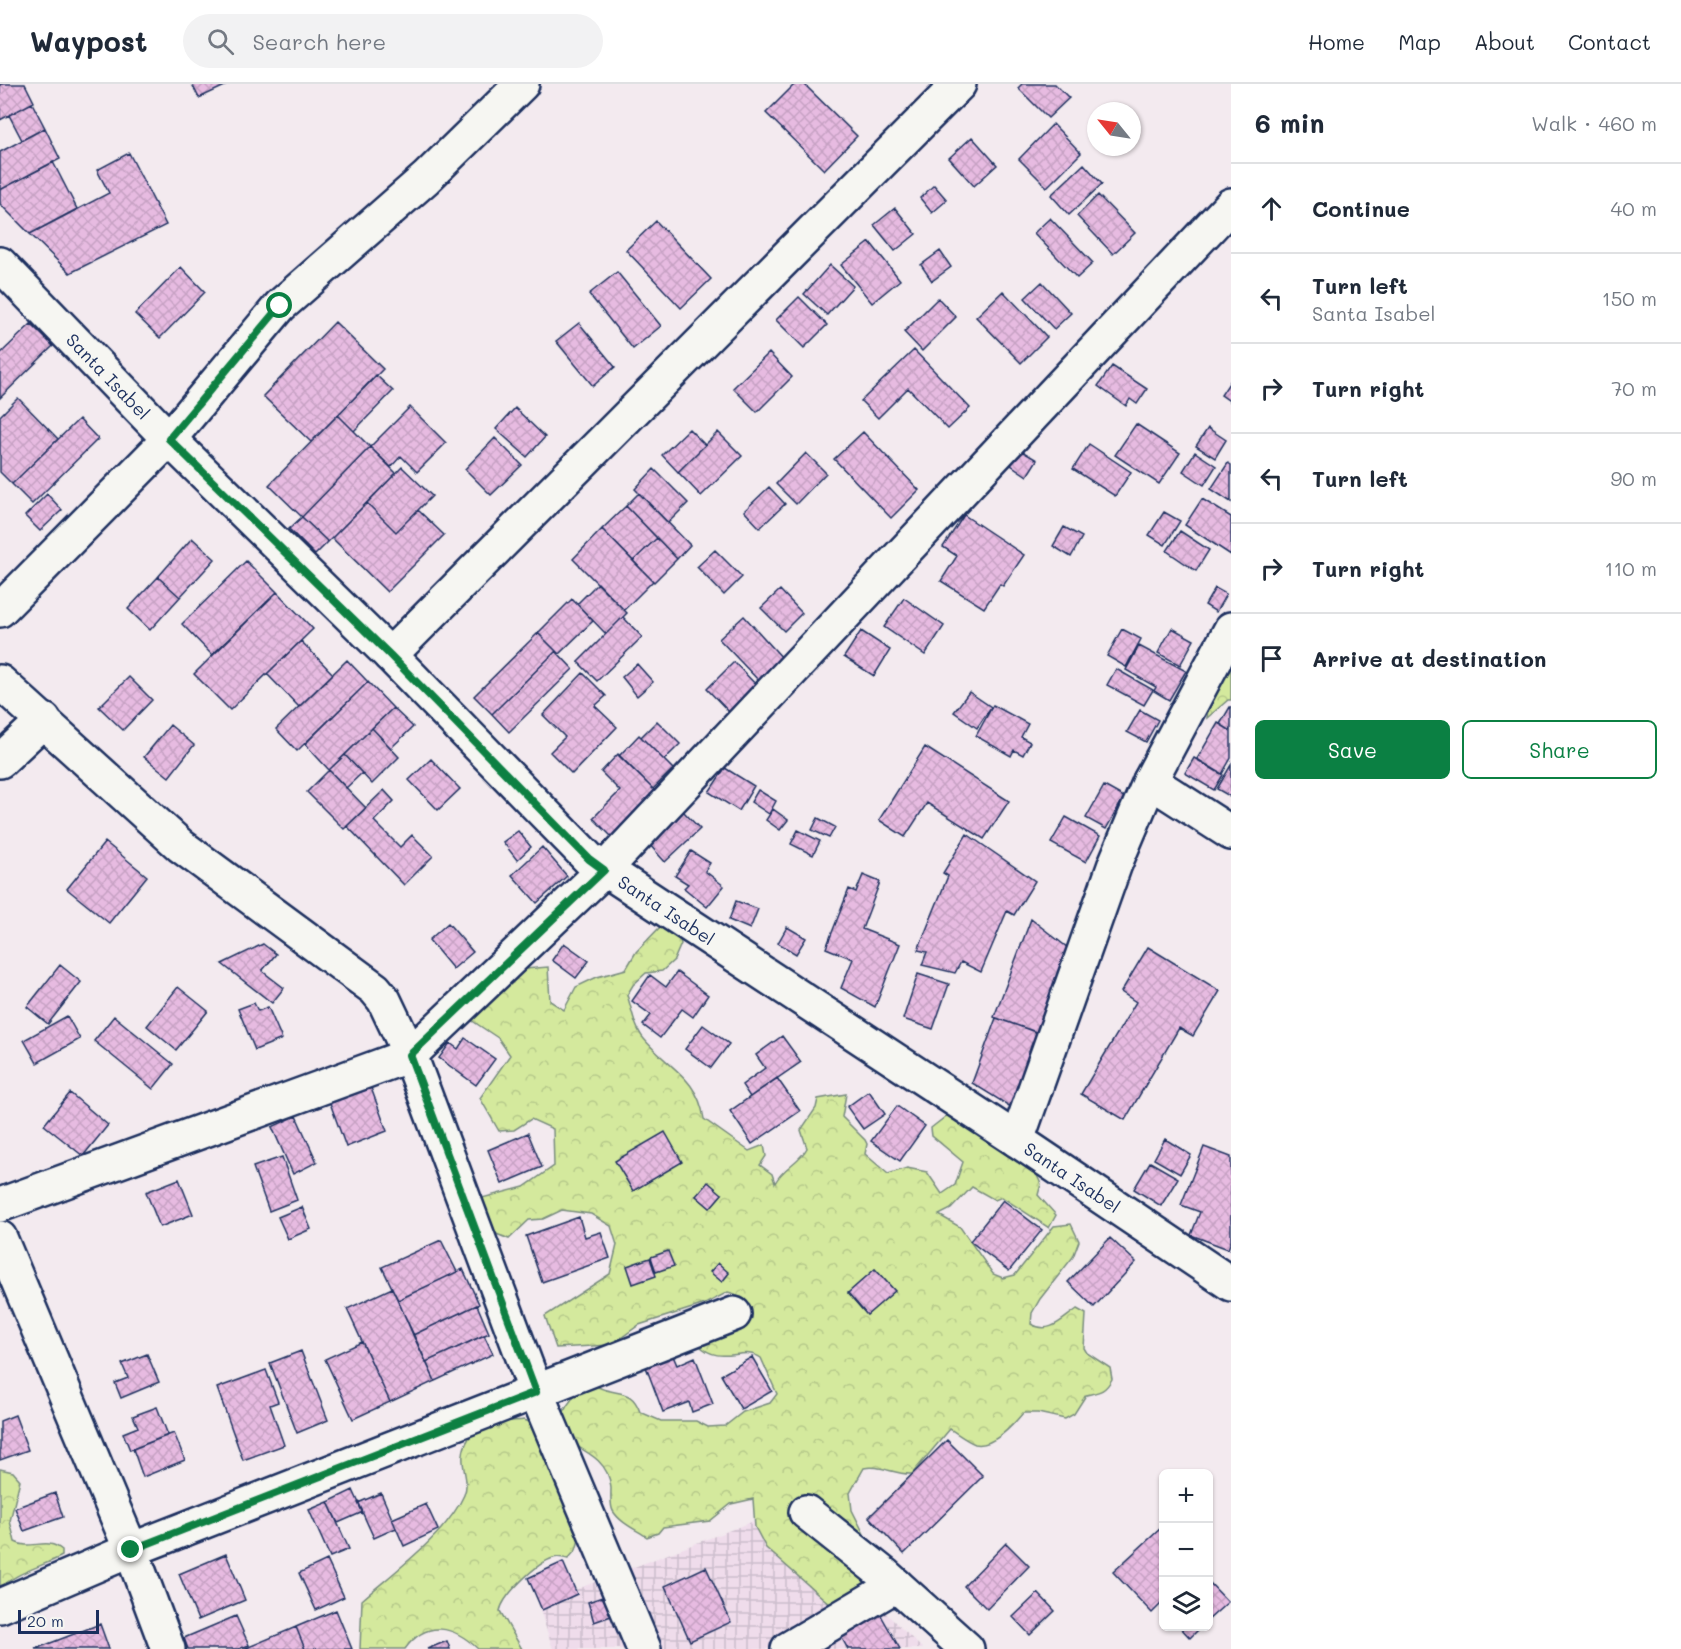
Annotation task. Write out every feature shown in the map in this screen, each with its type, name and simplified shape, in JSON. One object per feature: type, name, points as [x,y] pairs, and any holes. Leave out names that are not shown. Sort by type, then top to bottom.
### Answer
[{"type":"street","points":[[0,610],[169,439],[280,306],[426,178],[522,84]]},
{"type":"street","points":[[390,655],[959,84]]},
{"type":"street","points":[[0,1205],[410,1055],[604,870],[1231,205]]},
{"type":"street","name":"Santa Isabel","points":[[0,264],[169,439],[390,655],[581,850],[604,870],[1017,1140],[1231,1284]]},
{"type":"street","points":[[1017,1140],[1115,864],[1150,781],[1231,629]]},
{"type":"street","points":[[0,682],[181,846],[375,989],[384,1000],[410,1055],[536,1392],[644,1649]]},
{"type":"street","points":[[0,760],[44,720]]},
{"type":"street","points":[[1150,781],[1231,833]]},
{"type":"street","points":[[0,1238],[131,1550],[168,1649]]},
{"type":"street","points":[[0,1606],[131,1550],[734,1314]]},
{"type":"street","points":[[806,1512],[896,1585],[967,1649]]},
{"type":"street","points":[[788,1649],[896,1585]]},
{"type":"shaded area","points":[[780,1511],[923,1649],[553,1649],[538,1604]]},
{"type":"green space","points":[[1231,657],[1231,700],[1207,718],[1211,683]]},
{"type":"green space","points":[[661,926],[679,937],[681,944],[674,960],[662,971],[646,973],[633,985],[627,995],[636,1023],[644,1039],[689,1083],[701,1105],[704,1119],[749,1151],[764,1145],[766,1156],[760,1165],[772,1174],[775,1183],[807,1148],[801,1130],[816,1108],[818,1099],[846,1094],[842,1117],[865,1140],[867,1144],[865,1154],[888,1174],[907,1168],[927,1172],[942,1194],[955,1185],[963,1162],[932,1136],[931,1128],[949,1114],[1033,1167],[1041,1184],[1038,1195],[1056,1215],[1049,1228],[1002,1197],[995,1200],[972,1187],[951,1209],[939,1215],[960,1227],[993,1274],[1003,1278],[1015,1275],[1054,1226],[1071,1224],[1079,1241],[1073,1257],[1040,1299],[1032,1313],[1031,1324],[1044,1328],[1050,1327],[1077,1309],[1086,1314],[1084,1348],[1087,1353],[1110,1368],[1112,1379],[1107,1387],[1086,1395],[1074,1414],[1065,1419],[1038,1413],[1023,1413],[1002,1434],[989,1443],[975,1444],[950,1429],[912,1474],[875,1467],[864,1468],[850,1493],[852,1510],[884,1574],[831,1605],[766,1548],[755,1527],[753,1499],[731,1504],[710,1521],[663,1527],[658,1533],[647,1537],[624,1523],[613,1511],[609,1479],[596,1458],[566,1440],[563,1427],[564,1411],[583,1379],[603,1389],[627,1395],[634,1401],[640,1412],[661,1421],[696,1421],[708,1427],[725,1426],[743,1412],[770,1403],[777,1394],[761,1358],[747,1354],[715,1354],[699,1345],[742,1326],[751,1309],[735,1294],[728,1292],[705,1304],[639,1325],[611,1345],[556,1348],[545,1316],[610,1274],[617,1245],[611,1226],[591,1214],[562,1210],[543,1219],[529,1220],[509,1239],[494,1233],[481,1219],[482,1198],[524,1187],[554,1166],[553,1129],[531,1119],[514,1130],[499,1131],[480,1098],[510,1055],[498,1038],[471,1020],[525,969],[548,967],[550,1001],[564,1010],[576,987],[597,977],[626,969],[636,952]],"holes":[[[722,1194],[710,1208],[696,1196]],[[718,1264],[729,1273],[722,1282],[711,1272]],[[875,1269],[894,1291],[867,1315],[848,1293]]]},
{"type":"green space","points":[[524,1420],[535,1424],[581,1533],[576,1550],[568,1559],[555,1557],[538,1566],[522,1580],[502,1604],[500,1611],[522,1649],[478,1649],[460,1635],[441,1629],[422,1633],[405,1649],[360,1649],[362,1600],[433,1538],[456,1510],[464,1495],[466,1481],[463,1454],[473,1432],[486,1425]]},
{"type":"green space","points":[[0,1469],[13,1472],[20,1480],[10,1521],[15,1542],[27,1545],[51,1544],[62,1550],[62,1556],[11,1579],[0,1590]]},
{"type":"building","points":[[0,84],[25,84],[34,102],[0,120]]},
{"type":"building","points":[[192,84],[229,84],[199,98]]},
{"type":"building","points":[[795,84],[804,84],[857,136],[824,170],[766,113]]},
{"type":"building","points":[[1022,84],[1055,84],[1069,98],[1048,118],[1018,88]]},
{"type":"building","points":[[32,103],[45,128],[22,140],[9,115]]},
{"type":"building","points":[[1053,124],[1081,153],[1047,187],[1019,159]]},
{"type":"building","points":[[45,128],[60,159],[0,190],[0,152]]},
{"type":"building","points":[[972,137],[997,165],[974,186],[949,158]]},
{"type":"building","points":[[129,153],[166,225],[70,273],[30,234],[109,193],[97,170]]},
{"type":"building","points":[[53,162],[77,209],[30,234],[0,204],[0,190]]},
{"type":"building","points":[[1084,164],[1102,184],[1069,215],[1051,195]]},
{"type":"building","points":[[934,185],[947,200],[932,213],[920,198]]},
{"type":"building","points":[[1098,195],[1135,233],[1113,254],[1077,216]]},
{"type":"building","points":[[895,208],[916,234],[895,251],[874,225]]},
{"type":"building","points":[[1050,218],[1093,263],[1077,278],[1034,233]]},
{"type":"building","points":[[656,221],[711,279],[681,308],[626,250]]},
{"type":"building","points":[[870,242],[900,280],[872,303],[841,265]]},
{"type":"building","points":[[940,251],[951,267],[932,281],[921,265]]},
{"type":"building","points":[[830,265],[853,286],[827,315],[804,294]]},
{"type":"building","points":[[181,267],[205,292],[160,338],[135,314]]},
{"type":"building","points":[[617,272],[661,326],[633,349],[589,294]]},
{"type":"building","points":[[1042,282],[1071,313],[1054,329],[1025,298]]},
{"type":"building","points":[[1003,291],[1047,337],[1021,363],[976,317]]},
{"type":"building","points":[[799,297],[827,325],[804,348],[776,320]]},
{"type":"building","points":[[938,298],[956,317],[922,351],[904,332]]},
{"type":"building","points":[[335,322],[383,369],[311,442],[263,396]]},
{"type":"building","points":[[579,323],[615,367],[593,386],[556,341]]},
{"type":"building","points":[[31,324],[53,346],[0,398],[0,354]]},
{"type":"building","points":[[914,350],[970,408],[948,429],[908,388],[878,418],[861,401]]},
{"type":"building","points":[[769,353],[792,377],[757,412],[733,388]]},
{"type":"building","points":[[1112,366],[1147,389],[1137,404],[1130,399],[1126,406],[1098,386]]},
{"type":"building","points":[[376,375],[393,391],[354,431],[338,415]]},
{"type":"building","points":[[1231,380],[1231,402],[1221,395]]},
{"type":"building","points":[[18,398],[58,439],[12,484],[0,472],[0,416]]},
{"type":"building","points":[[410,407],[446,443],[417,472],[401,456],[391,467],[370,447]]},
{"type":"building","points":[[515,408],[545,437],[527,457],[496,429]]},
{"type":"building","points":[[338,415],[370,447],[302,517],[269,485]]},
{"type":"building","points":[[79,419],[98,439],[32,504],[12,484]]},
{"type":"building","points":[[1136,424],[1180,453],[1159,484],[1115,455]]},
{"type":"building","points":[[1208,428],[1226,440],[1215,458],[1196,446]]},
{"type":"building","points":[[689,429],[705,445],[678,472],[662,455]]},
{"type":"building","points":[[718,432],[742,456],[701,496],[678,472]]},
{"type":"building","points":[[863,432],[919,490],[891,518],[834,459]]},
{"type":"building","points":[[495,438],[522,465],[491,495],[465,469]]},
{"type":"building","points":[[1089,444],[1131,472],[1115,496],[1073,469]]},
{"type":"building","points":[[370,447],[396,473],[328,542],[302,517]]},
{"type":"building","points":[[1020,450],[1037,460],[1027,476],[1011,465]]},
{"type":"building","points":[[1195,452],[1216,466],[1204,485],[1183,471]]},
{"type":"building","points":[[806,453],[826,473],[796,504],[776,484]]},
{"type":"building","points":[[1228,463],[1231,465],[1231,502],[1211,489]]},
{"type":"building","points":[[402,467],[432,496],[396,532],[367,503]]},
{"type":"building","points":[[654,469],[688,503],[668,523],[635,489]]},
{"type":"building","points":[[769,487],[785,504],[760,528],[744,511]]},
{"type":"building","points":[[639,493],[690,545],[677,559],[626,506]]},
{"type":"building","points":[[47,494],[62,510],[40,531],[25,516]]},
{"type":"building","points":[[1202,499],[1231,517],[1231,555],[1185,525]]},
{"type":"building","points":[[367,503],[396,532],[418,510],[444,535],[387,592],[332,538]]},
{"type":"building","points":[[626,506],[657,538],[633,561],[602,529]]},
{"type":"building","points":[[1164,512],[1180,521],[1165,545],[1149,535]]},
{"type":"building","points":[[964,515],[1024,555],[1003,586],[1000,584],[984,608],[941,581],[957,556],[943,547]]},
{"type":"building","points":[[302,517],[328,542],[315,555],[289,529]]},
{"type":"building","points":[[1064,527],[1082,537],[1071,557],[1053,546]]},
{"type":"building","points":[[602,529],[653,581],[624,610],[573,559]]},
{"type":"building","points":[[1180,531],[1209,550],[1196,571],[1167,551]]},
{"type":"building","points":[[192,538],[215,559],[180,597],[158,577]]},
{"type":"building","points":[[657,538],[677,559],[654,582],[633,561]]},
{"type":"building","points":[[715,550],[742,577],[724,595],[697,567]]},
{"type":"building","points":[[246,561],[277,592],[212,655],[182,624]]},
{"type":"building","points":[[158,577],[180,597],[150,630],[128,609]]},
{"type":"building","points":[[598,583],[627,613],[606,634],[577,604]]},
{"type":"building","points":[[1215,588],[1226,594],[1216,612],[1205,605]]},
{"type":"building","points":[[780,590],[802,613],[784,631],[761,608]]},
{"type":"building","points":[[277,592],[313,629],[230,710],[194,674]]},
{"type":"building","points":[[904,598],[944,626],[925,655],[884,627]]},
{"type":"building","points":[[572,599],[593,621],[559,654],[538,633]]},
{"type":"building","points":[[744,616],[784,660],[760,682],[719,639]]},
{"type":"building","points":[[623,617],[642,637],[597,681],[578,662]]},
{"type":"building","points":[[1172,628],[1194,640],[1180,665],[1158,653]]},
{"type":"building","points":[[1122,629],[1141,639],[1126,667],[1107,656]]},
{"type":"building","points":[[861,631],[890,650],[874,676],[844,657]]},
{"type":"building","points":[[538,633],[556,651],[492,714],[474,696]]},
{"type":"building","points":[[301,641],[333,674],[299,707],[267,674]]},
{"type":"building","points":[[1139,646],[1186,671],[1169,700],[1154,691],[1156,687],[1126,670]]},
{"type":"building","points":[[556,651],[573,669],[509,732],[492,714]]},
{"type":"building","points":[[347,660],[368,682],[297,751],[276,729]]},
{"type":"building","points":[[734,662],[760,689],[732,715],[707,689]]},
{"type":"building","points":[[637,664],[653,682],[637,696],[622,677]]},
{"type":"building","points":[[1116,669],[1153,690],[1144,705],[1107,685]]},
{"type":"building","points":[[583,673],[606,696],[595,706],[617,727],[572,774],[550,752],[565,737],[543,715]]},
{"type":"building","points":[[129,677],[152,700],[123,730],[99,707]]},
{"type":"building","points":[[368,682],[393,708],[329,770],[305,744]]},
{"type":"building","points":[[969,692],[991,707],[977,728],[954,712]]},
{"type":"building","points":[[993,705],[1028,724],[1021,737],[1030,742],[1023,755],[1014,750],[1011,756],[976,736]]},
{"type":"building","points":[[1231,707],[1231,731],[1220,724]]},
{"type":"building","points":[[393,708],[413,727],[391,748],[372,728]]},
{"type":"building","points":[[1140,710],[1158,720],[1146,742],[1127,732]]},
{"type":"building","points":[[657,721],[680,744],[664,760],[641,737]]},
{"type":"building","points":[[1218,723],[1231,731],[1231,758],[1222,774],[1197,759]]},
{"type":"building","points":[[170,725],[194,745],[169,777],[144,757]]},
{"type":"building","points":[[372,728],[399,757],[372,784],[345,755]]},
{"type":"building","points":[[639,735],[673,769],[653,789],[619,756]]},
{"type":"building","points":[[925,747],[1009,801],[984,839],[927,803],[905,837],[879,820]]},
{"type":"building","points":[[618,754],[657,793],[613,838],[593,818],[620,791],[601,772]]},
{"type":"building","points":[[345,755],[362,773],[346,788],[329,770]]},
{"type":"building","points":[[1194,758],[1223,775],[1214,790],[1185,773]]},
{"type":"building","points":[[431,759],[460,789],[438,810],[409,780]]},
{"type":"building","points":[[1231,765],[1231,797],[1217,789]]},
{"type":"building","points":[[725,768],[754,786],[739,811],[709,792]]},
{"type":"building","points":[[329,770],[366,808],[344,829],[307,792]]},
{"type":"building","points":[[1104,786],[1124,797],[1106,829],[1086,818]]},
{"type":"building","points":[[384,790],[394,801],[374,821],[400,847],[412,835],[433,856],[404,885],[347,826]]},
{"type":"building","points":[[758,790],[776,801],[769,814],[751,802]]},
{"type":"building","points":[[773,809],[788,820],[780,830],[766,820]]},
{"type":"building","points":[[683,811],[700,829],[665,862],[649,844]]},
{"type":"building","points":[[1066,817],[1100,836],[1086,862],[1051,843]]},
{"type":"building","points":[[818,818],[835,827],[829,838],[812,830]]},
{"type":"building","points":[[798,830],[820,841],[813,855],[791,844]]},
{"type":"building","points":[[518,831],[531,847],[517,860],[503,842]]},
{"type":"building","points":[[967,834],[1035,881],[1014,915],[1007,911],[981,972],[961,962],[955,973],[922,965],[927,952],[918,950],[948,876],[943,873]]},
{"type":"building","points":[[105,842],[147,876],[109,923],[67,889]]},
{"type":"building","points":[[542,847],[567,876],[537,903],[512,875]]},
{"type":"building","points":[[691,851],[710,863],[705,871],[724,886],[707,907],[684,888],[688,884],[675,876]]},
{"type":"building","points":[[863,875],[880,882],[862,929],[900,944],[875,1007],[841,988],[853,959],[826,948],[849,889],[856,892]]},
{"type":"building","points":[[736,901],[758,909],[750,929],[729,920]]},
{"type":"building","points":[[1031,919],[1068,948],[1038,1033],[994,1017]]},
{"type":"building","points":[[448,923],[473,952],[453,969],[429,940]]},
{"type":"building","points":[[787,927],[806,938],[796,954],[778,943]]},
{"type":"building","points":[[564,943],[589,961],[576,978],[552,960]]},
{"type":"building","points":[[263,944],[276,954],[262,971],[284,988],[272,1003],[222,964]]},
{"type":"building","points":[[1148,947],[1220,991],[1193,1036],[1179,1028],[1125,1120],[1081,1094],[1136,1002],[1121,992]]},
{"type":"building","points":[[60,965],[81,982],[48,1024],[27,1007]]},
{"type":"building","points":[[677,972],[708,995],[693,1017],[682,1009],[660,1038],[643,1025],[651,1015],[632,1001],[650,975],[666,987]]},
{"type":"building","points":[[918,974],[949,984],[933,1029],[903,1019]]},
{"type":"building","points":[[178,987],[208,1011],[176,1050],[147,1026]]},
{"type":"building","points":[[254,1003],[258,1011],[268,1007],[282,1039],[255,1050],[238,1009]]},
{"type":"building","points":[[67,1016],[80,1039],[37,1063],[24,1040]]},
{"type":"building","points":[[114,1016],[173,1064],[153,1089],[94,1041]]},
{"type":"building","points":[[996,1018],[1042,1034],[1014,1109],[972,1083]]},
{"type":"building","points":[[703,1025],[729,1044],[711,1068],[685,1049]]},
{"type":"building","points":[[782,1036],[801,1062],[750,1097],[742,1085],[765,1068],[756,1055]]},
{"type":"building","points":[[465,1038],[495,1059],[476,1085],[439,1058],[450,1043],[458,1049]]},
{"type":"building","points":[[777,1078],[800,1111],[752,1144],[730,1111]]},
{"type":"building","points":[[371,1088],[387,1131],[346,1147],[330,1103]]},
{"type":"building","points":[[869,1091],[885,1114],[863,1129],[847,1107]]},
{"type":"building","points":[[70,1093],[108,1125],[83,1156],[44,1125]]},
{"type":"building","points":[[897,1106],[925,1126],[900,1161],[871,1141]]},
{"type":"building","points":[[296,1116],[317,1162],[293,1174],[272,1127]]},
{"type":"building","points":[[665,1132],[682,1162],[633,1191],[615,1161]]},
{"type":"building","points":[[528,1133],[542,1167],[502,1184],[488,1150]]},
{"type":"building","points":[[1165,1139],[1191,1155],[1180,1174],[1154,1159]]},
{"type":"building","points":[[1204,1147],[1231,1157],[1231,1241],[1228,1249],[1191,1235],[1200,1212],[1181,1205]]},
{"type":"building","points":[[282,1157],[297,1200],[269,1211],[253,1167]]},
{"type":"building","points":[[1150,1162],[1178,1178],[1161,1206],[1134,1189]]},
{"type":"building","points":[[179,1179],[193,1214],[160,1227],[146,1192]]},
{"type":"building","points":[[708,1182],[722,1194],[710,1208],[696,1196]]},
{"type":"building","points":[[1003,1200],[1042,1230],[1009,1271],[970,1241]]},
{"type":"building","points":[[302,1207],[311,1229],[288,1239],[278,1217]]},
{"type":"building","points":[[579,1217],[585,1237],[601,1232],[610,1258],[542,1282],[526,1236]]},
{"type":"building","points":[[1110,1238],[1136,1262],[1094,1307],[1068,1282]]},
{"type":"building","points":[[441,1240],[457,1272],[398,1300],[382,1267]]},
{"type":"building","points":[[668,1251],[674,1266],[656,1272],[651,1257]]},
{"type":"building","points":[[650,1258],[656,1276],[633,1284],[627,1266]]},
{"type":"building","points":[[718,1263],[729,1273],[722,1282],[710,1272]]},
{"type":"building","points":[[463,1269],[479,1304],[413,1335],[398,1300]]},
{"type":"building","points":[[875,1269],[895,1291],[867,1315],[848,1293]]},
{"type":"building","points":[[392,1288],[435,1381],[390,1402],[347,1309]]},
{"type":"building","points":[[477,1305],[489,1333],[426,1362],[413,1335]]},
{"type":"building","points":[[484,1335],[493,1354],[435,1381],[426,1362]]},
{"type":"building","points":[[362,1342],[390,1402],[353,1419],[325,1359]]},
{"type":"building","points":[[301,1351],[328,1420],[297,1433],[270,1363]]},
{"type":"building","points":[[147,1354],[159,1382],[121,1398],[115,1383],[128,1378],[122,1364]]},
{"type":"building","points":[[673,1356],[677,1365],[695,1357],[713,1404],[692,1412],[689,1402],[663,1412],[646,1367]]},
{"type":"building","points":[[752,1357],[772,1391],[741,1409],[721,1375]]},
{"type":"building","points":[[266,1370],[278,1402],[270,1405],[284,1445],[243,1460],[217,1388]]},
{"type":"building","points":[[157,1407],[168,1435],[130,1450],[123,1433],[138,1427],[133,1416]]},
{"type":"building","points":[[15,1415],[28,1450],[0,1460],[0,1421]]},
{"type":"building","points":[[174,1433],[185,1460],[143,1477],[133,1449]]},
{"type":"building","points":[[947,1440],[983,1476],[904,1554],[869,1517]]},
{"type":"building","points":[[353,1490],[363,1512],[338,1523],[328,1502]]},
{"type":"building","points":[[55,1493],[63,1517],[24,1531],[15,1508]]},
{"type":"building","points":[[381,1493],[396,1528],[374,1538],[358,1503]]},
{"type":"building","points":[[328,1502],[349,1549],[330,1557],[309,1510]]},
{"type":"building","points":[[426,1504],[438,1530],[404,1546],[392,1519]]},
{"type":"building","points":[[1159,1530],[1159,1606],[1152,1613],[1113,1572]]},
{"type":"building","points":[[1006,1543],[1029,1566],[987,1609],[964,1586]]},
{"type":"building","points":[[226,1554],[245,1600],[198,1620],[179,1574]]},
{"type":"building","points":[[327,1560],[344,1597],[316,1610],[299,1573]]},
{"type":"building","points":[[563,1562],[577,1594],[542,1610],[528,1578]]},
{"type":"building","points":[[706,1567],[731,1622],[690,1641],[665,1586]]},
{"type":"building","points":[[1213,1586],[1228,1602],[1213,1616]]},
{"type":"building","points":[[1038,1593],[1055,1611],[1030,1635],[1013,1617]]},
{"type":"building","points":[[611,1594],[617,1614],[594,1622],[588,1602]]},
{"type":"building","points":[[336,1610],[352,1649],[305,1649],[296,1627]]},
{"type":"building","points":[[878,1610],[900,1649],[848,1649],[839,1633]]},
{"type":"building","points":[[236,1616],[249,1645],[239,1649],[188,1649],[184,1638]]},
{"type":"building","points":[[100,1624],[109,1649],[35,1649]]},
{"type":"building","points":[[296,1627],[305,1649],[244,1649]]},
{"type":"building","points":[[1184,1631],[1197,1631],[1190,1638]]},
{"type":"building","points":[[447,1641],[450,1649],[427,1649]]},
{"type":"route","points":[[131,1550],[536,1392],[410,1055],[604,870],[589,859],[390,655],[169,439],[280,306]]}]
